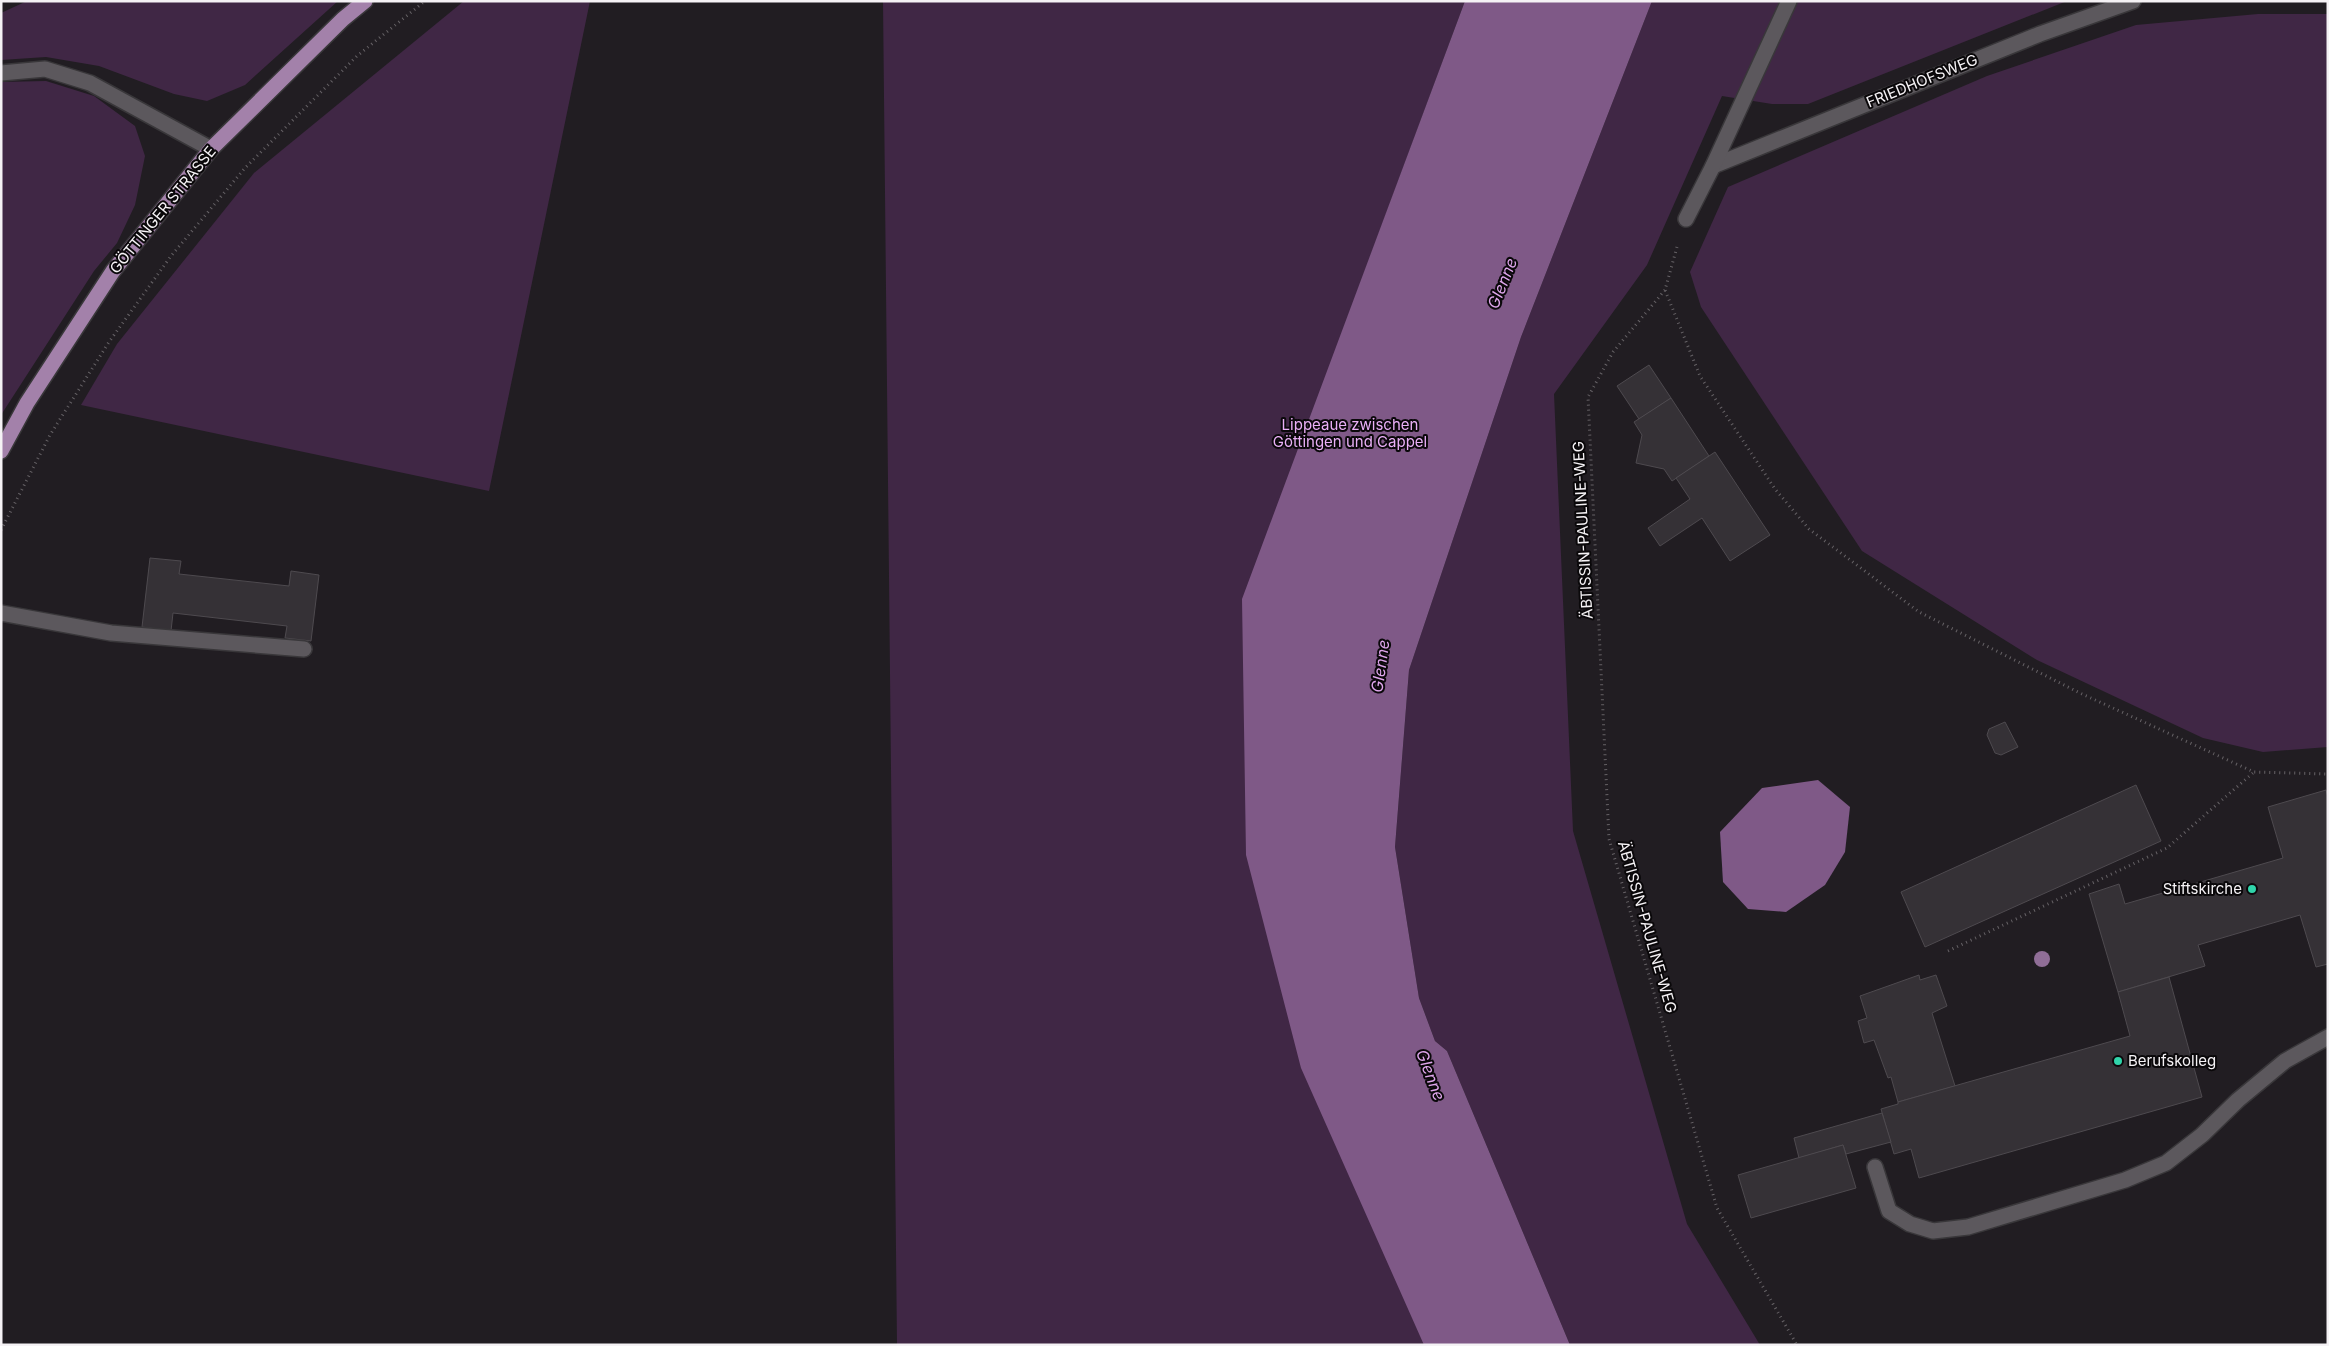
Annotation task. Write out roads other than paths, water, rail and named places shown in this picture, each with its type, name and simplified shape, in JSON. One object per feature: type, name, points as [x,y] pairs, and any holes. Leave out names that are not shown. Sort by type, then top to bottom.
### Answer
[{"type":"main road","name":"GÖTTINGER STRASSE","points":[[1,451],[27,403],[113,271],[210,149],[343,19],[365,1]]},
{"type":"street","points":[[1686,219],[1713,166],[1788,1]]},
{"type":"street","name":"FRIEDHOFSWEG","points":[[1713,166],[2040,34],[2133,1]]},
{"type":"street","points":[[1,73],[45,68],[90,83],[210,149]]},
{"type":"street","points":[[1,613],[111,633],[304,649]]},
{"type":"street","points":[[1875,1167],[1890,1211],[1910,1224],[1933,1231],[1968,1228],[2125,1180],[2166,1162],[2202,1135],[2238,1100],[2285,1060],[2328,1036]]},
{"type":"water","name":"Glenne","points":[[1465,1],[1652,1],[1521,337],[1409,670],[1395,847],[1419,998],[1435,1041],[1447,1051],[1570,1345],[1424,1345],[1301,1068],[1246,855],[1242,599]]},
{"type":"water","points":[[1818,780],[1850,807],[1845,852],[1825,885],[1786,912],[1748,909],[1723,882],[1720,832],[1762,788]]},
{"type":"place","name":"Stiftskirche","points":[[2252,889]]},
{"type":"place","name":"Berufskolleg","points":[[2118,1061]]},
{"type":"park label","name":"Lippeaue zwischen Göttingen und Cappel","points":[[1350,434]]}]
